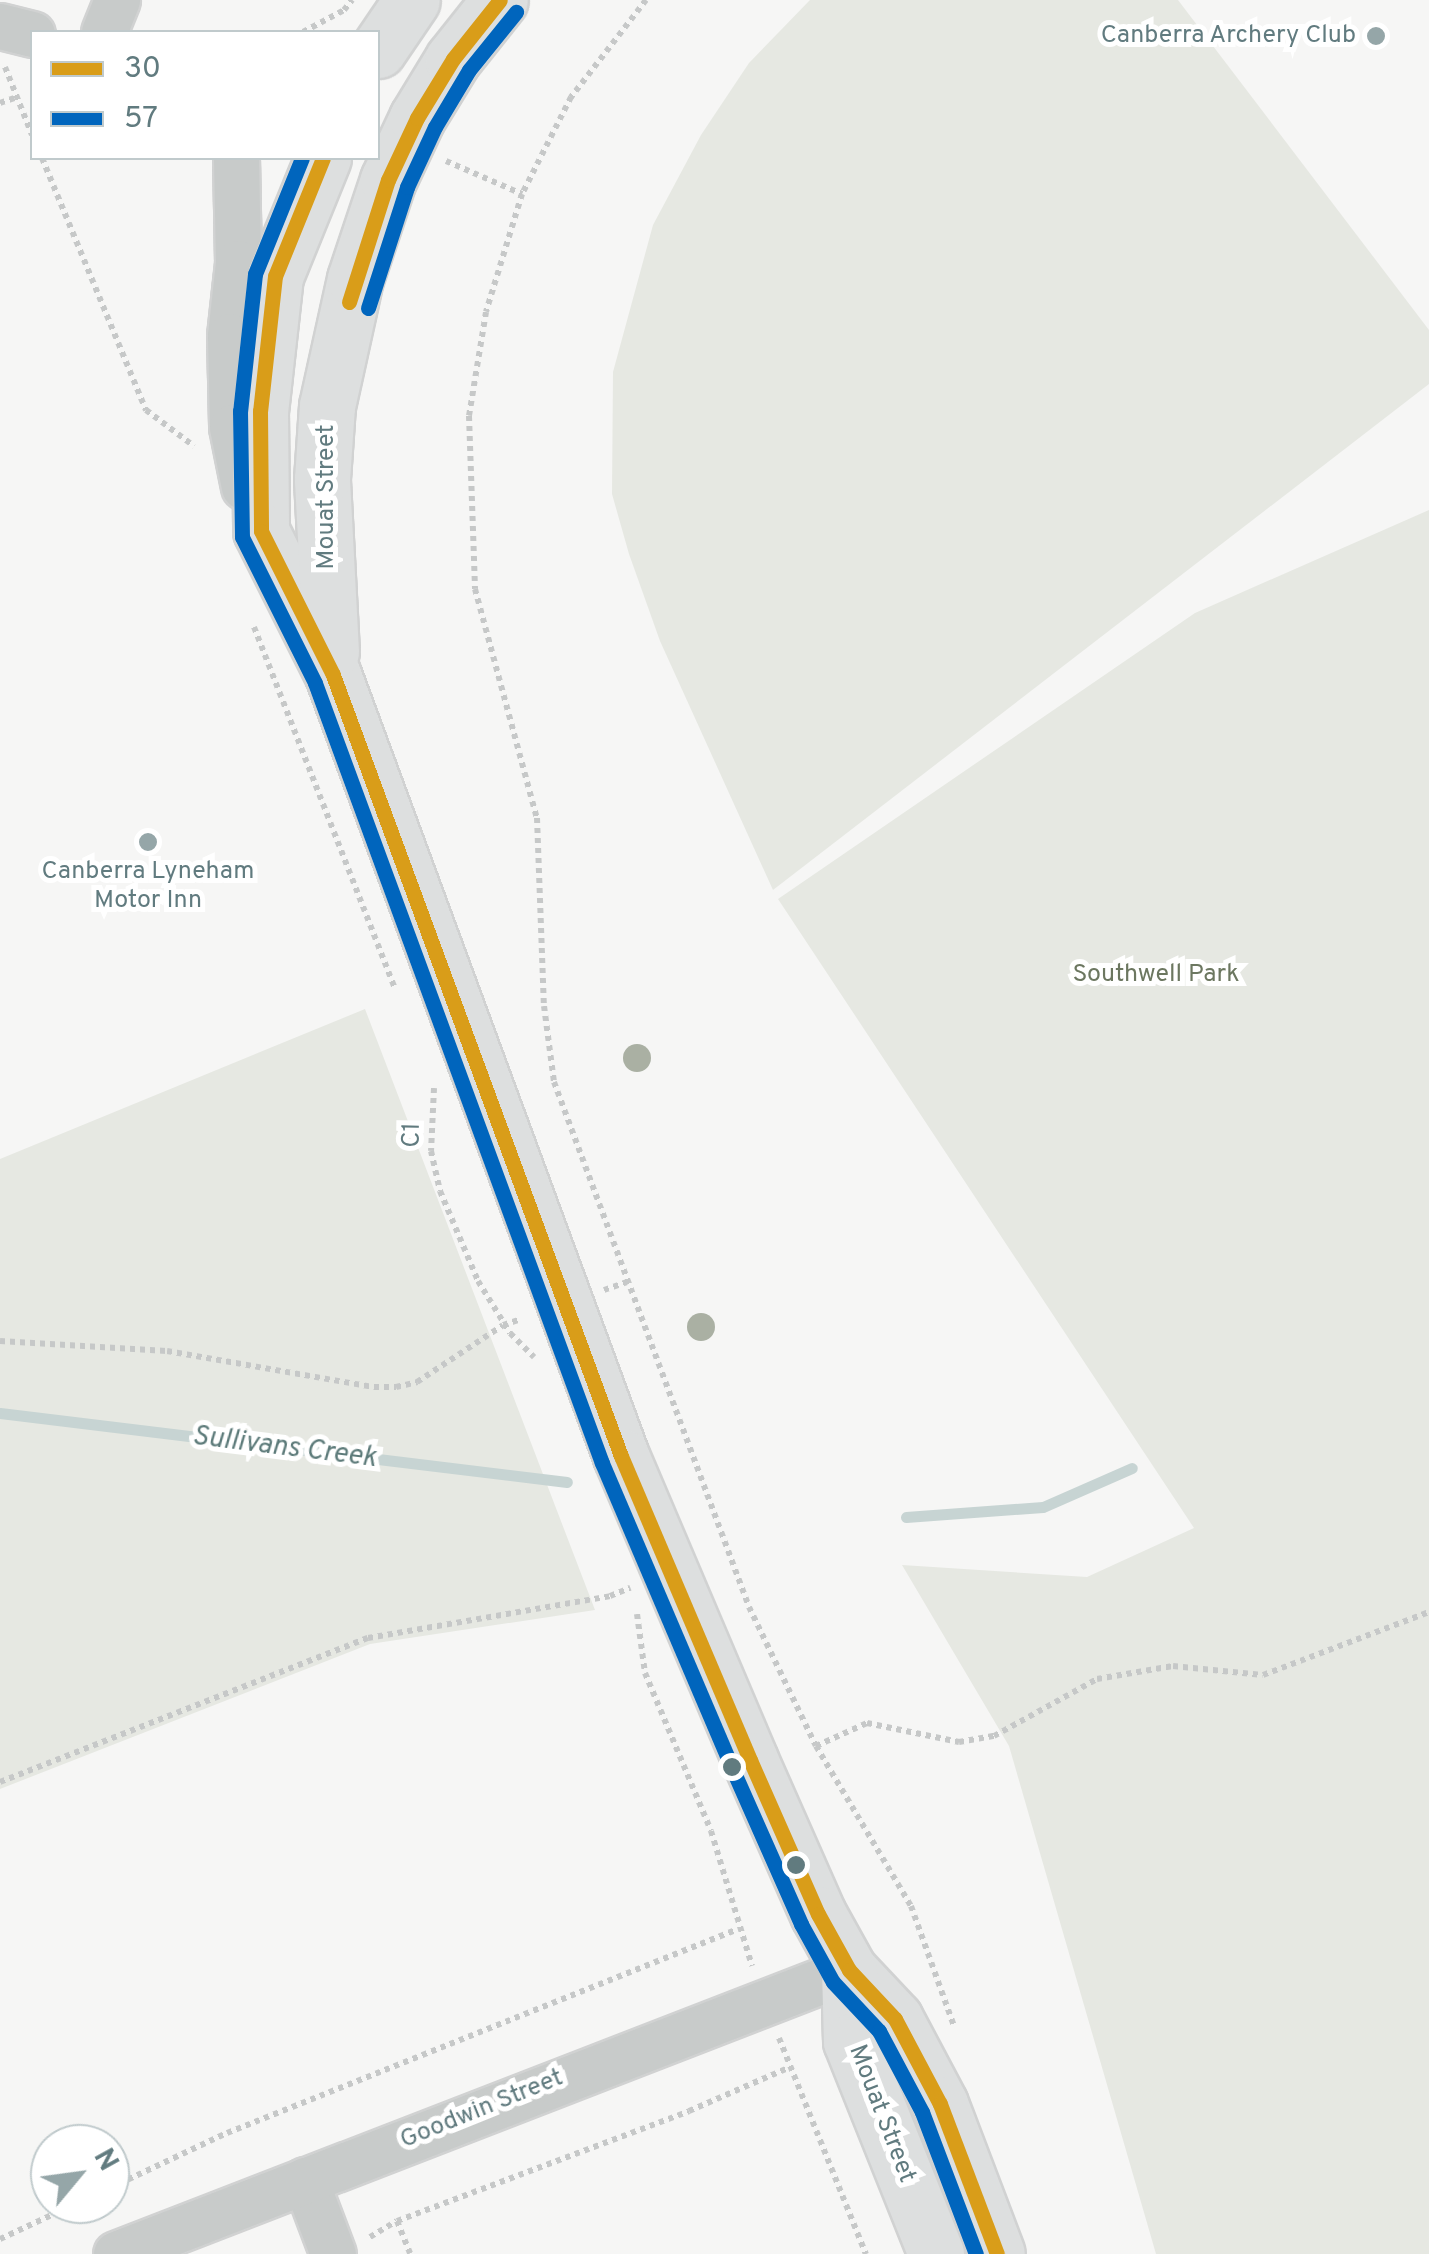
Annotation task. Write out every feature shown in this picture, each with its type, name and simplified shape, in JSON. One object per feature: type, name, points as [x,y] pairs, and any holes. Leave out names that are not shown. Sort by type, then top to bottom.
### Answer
[{"type":"main road","name":"Mouat Street","points":[[332,675],[322,478],[328,406],[355,279],[388,180],[452,59],[500,0]]},
{"type":"main road","name":"Mouat Street","points":[[322,160],[275,276],[260,411],[261,531],[332,675],[621,1456],[642,1548],[818,1914],[849,1970],[895,2019],[940,2104],[996,2254]]},
{"type":"main road","points":[[337,160],[388,180]]},
{"type":"main road","name":"Mouat Street","points":[[849,1970],[851,2040],[936,2254]]},
{"type":"street","points":[[105,30],[117,0]]},
{"type":"street","points":[[0,26],[30,34]]},
{"type":"street","points":[[236,160],[238,263],[230,336],[232,427],[242,482],[261,531]]},
{"type":"street","name":"Goodwin Street","points":[[116,2254],[849,1970]]},
{"type":"street","points":[[305,2180],[344,2250]]},
{"type":"path","points":[[646,0],[572,97],[522,194],[486,312],[470,416],[475,590],[537,818],[544,1006],[554,1082],[749,1607],[816,1746],[910,1906],[955,2028]]},
{"type":"path","points":[[307,30],[344,10],[383,21]]},
{"type":"path","points":[[0,55],[30,130]]},
{"type":"path","points":[[0,104],[17,97]]},
{"type":"path","points":[[43,160],[146,410],[165,429],[199,449]]},
{"type":"path","points":[[252,623],[396,989]]},
{"type":"path","name":"C1","points":[[0,1341],[168,1351],[374,1388],[418,1382],[503,1324],[478,1281],[440,1191],[430,1151],[434,1086],[430,1073]]},
{"type":"path","points":[[130,2178],[227,2132],[738,1929],[711,1831],[645,1673],[638,1642],[636,1585],[642,1548]]},
{"type":"path","points":[[0,1782],[368,1638],[610,1596],[636,1585]]},
{"type":"path","points":[[816,1746],[867,1723],[959,1742],[994,1736],[1096,1679],[1173,1666],[1263,1675],[1429,1612]]},
{"type":"path","points":[[344,2250],[397,2221],[689,2110],[790,2066],[866,2254]]},
{"type":"path","points":[[397,2221],[410,2254]]},
{"type":"path","points":[[0,2239],[32,2224]]},
{"type":"green space","points":[[810,0],[1178,0],[1429,330],[1429,384],[773,890],[660,641],[629,554],[612,494],[613,372],[653,225],[701,135],[749,63]]},
{"type":"green space","name":"Southwell Park","points":[[1429,510],[1429,2254],[1156,2254],[1009,1746],[902,1565],[1087,1577],[1194,1528],[778,899],[1195,613]]},
{"type":"green space","points":[[365,1009],[595,1610],[370,1644],[0,1789],[0,1159]]},
{"type":"waterway","name":"Sullivans Creek","points":[[0,1413],[567,1482]]},
{"type":"waterway","name":"Sullivans Creek","points":[[906,1517],[1043,1507],[1132,1468]]},
{"type":"transit line","name":"30","points":[[349,302],[388,180],[417,118],[453,59],[500,0]]},
{"type":"transit line","name":"57","points":[[368,308],[407,187],[435,127],[469,70],[516,12]]},
{"type":"transit line","name":"57","points":[[301,160],[255,274],[240,411],[242,537],[315,683],[602,1463],[732,1768],[801,1924],[833,1982],[879,2031],[922,2112],[976,2254]]},
{"type":"transit line","name":"30","points":[[322,160],[275,276],[260,411],[261,531],[333,675],[621,1456],[750,1760],[818,1914],[849,1970],[895,2019],[940,2104],[997,2254]]},
{"type":"place","name":"Canberra Archery Club","points":[[1376,36]]},
{"type":"place","name":"Canberra Lyneham Motor Inn","points":[[148,842]]}]
